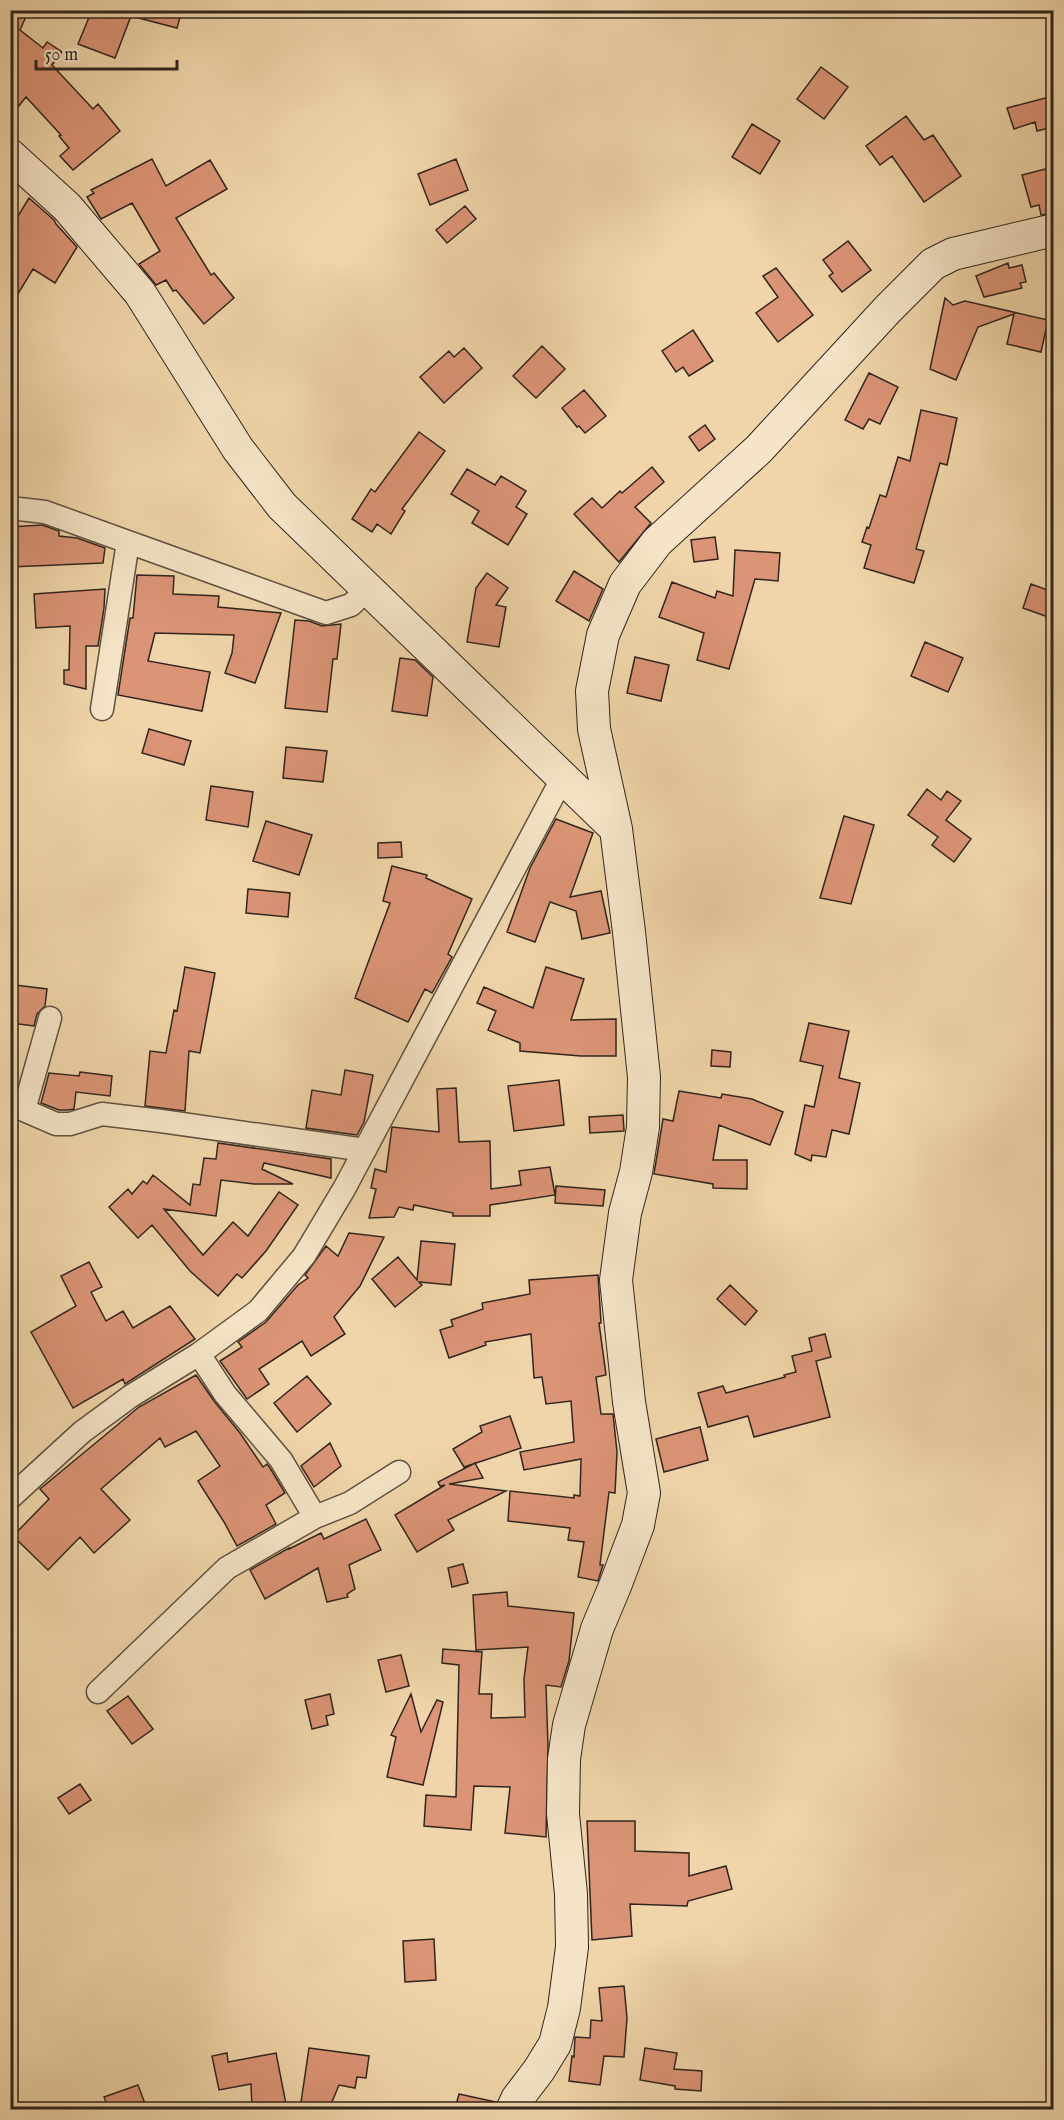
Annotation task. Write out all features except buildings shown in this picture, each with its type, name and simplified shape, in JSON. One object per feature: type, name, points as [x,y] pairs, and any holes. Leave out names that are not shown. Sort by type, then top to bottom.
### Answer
[{"type":"main road","points":[[10,155],[67,207],[140,293],[238,449],[282,507],[615,828]]},
{"type":"main road","points":[[512,2109],[555,2044],[564,2008],[572,1947],[571,1894],[562,1814],[564,1759],[569,1725],[597,1629],[638,1525],[644,1493],[628,1392],[616,1280],[625,1213],[636,1172],[643,1127],[644,1077],[615,828],[594,729],[591,691],[603,635],[625,584],[657,542],[759,449],[888,309],[933,264],[953,255],[1053,231]]},
{"type":"street","points":[[19,509],[45,512],[326,613],[351,605],[368,589]]},
{"type":"street","points":[[102,709],[128,542]]},
{"type":"street","points":[[10,1498],[82,1431],[131,1395],[199,1354],[258,1311],[304,1256],[364,1150],[563,777]]},
{"type":"street","points":[[50,1018],[17,1107],[56,1124],[70,1124],[102,1114],[364,1150]]},
{"type":"street","points":[[199,1354],[225,1394],[281,1460],[315,1517]]},
{"type":"street","points":[[98,1692],[227,1568],[315,1517],[350,1503],[399,1472]]}]
